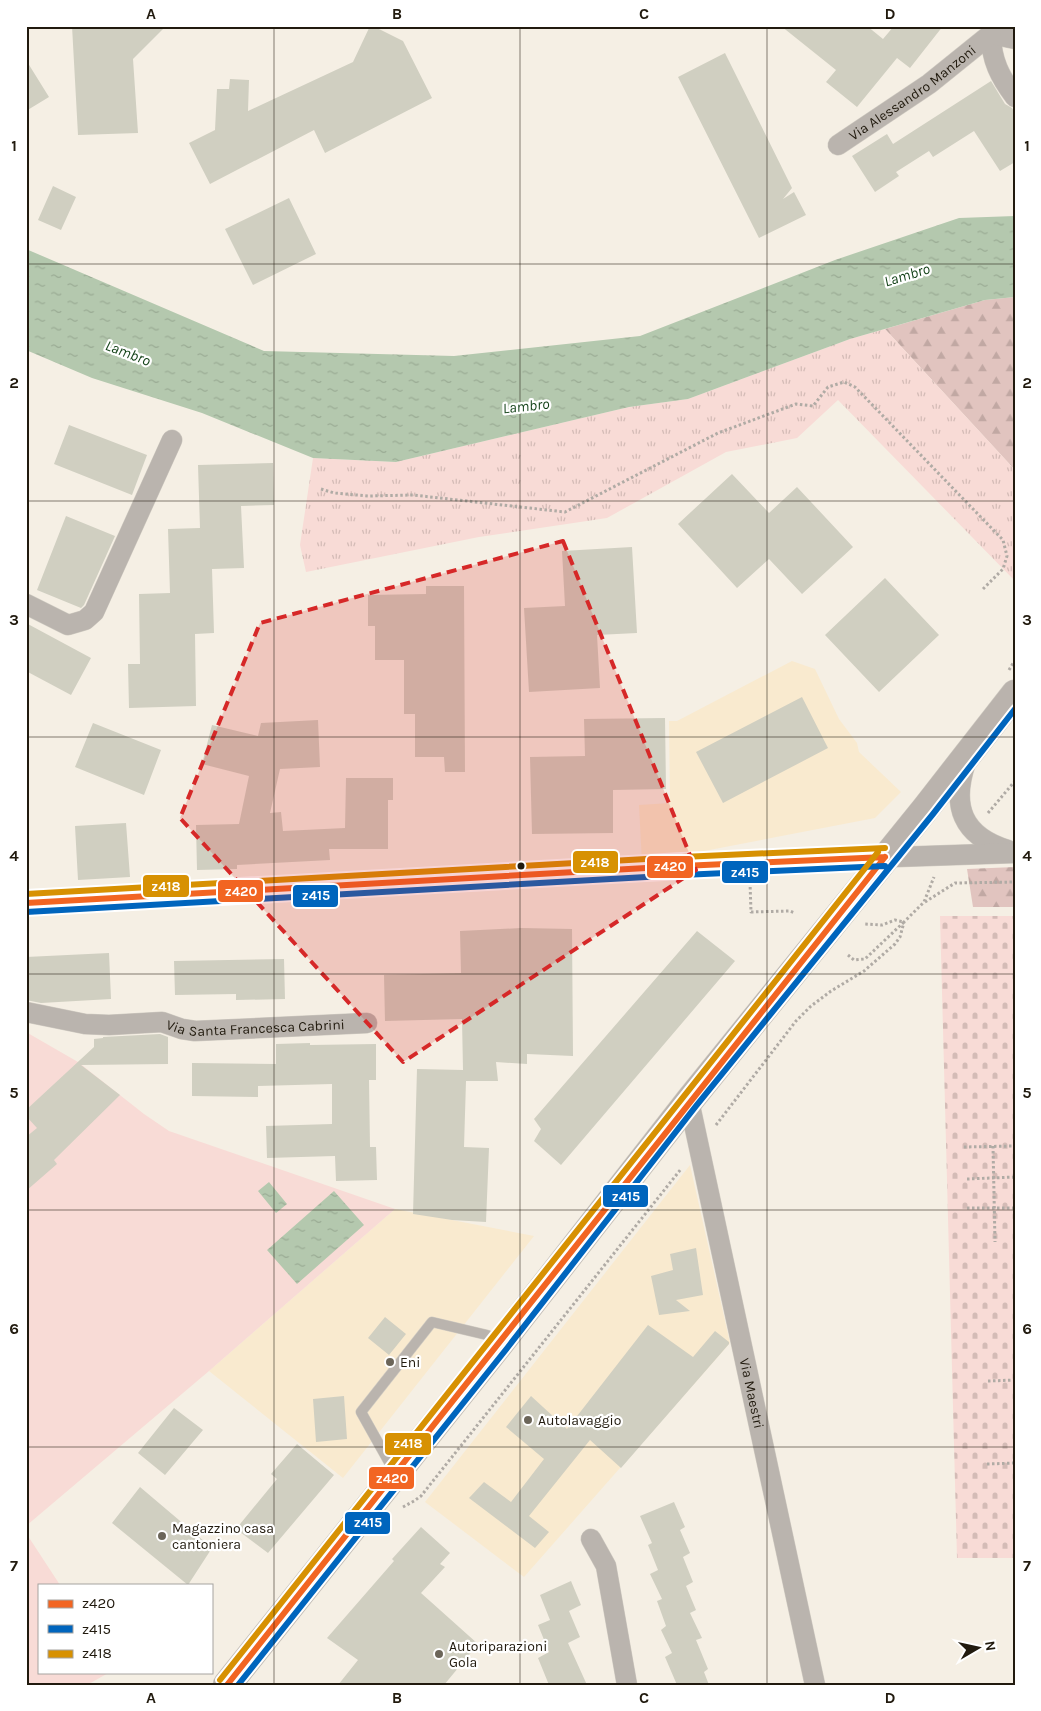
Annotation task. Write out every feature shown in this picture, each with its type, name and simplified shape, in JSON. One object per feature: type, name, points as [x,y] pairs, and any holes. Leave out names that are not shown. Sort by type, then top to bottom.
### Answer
[{"type":"street","points":[[1015,39],[988,30],[998,71],[1015,97]]},
{"type":"street","name":"Via Alessandro Manzoni","points":[[838,145],[944,74],[988,30]]},
{"type":"street","points":[[26,604],[68,625],[80,623],[94,612],[172,440]]},
{"type":"street","points":[[227,1685],[502,1342],[689,1101],[926,808],[1015,694]]},
{"type":"street","points":[[971,751],[960,780],[959,797],[961,812],[978,836],[987,842],[1015,852]]},
{"type":"street","points":[[26,903],[749,862],[1015,852]]},
{"type":"street","name":"Via Santa Francesca Cabrini","points":[[26,1012],[85,1024],[162,1022],[195,1031],[367,1023]]},
{"type":"street","name":"Via Maestri","points":[[689,1101],[815,1685]]},
{"type":"street","points":[[590,1539],[606,1566],[627,1685]]},
{"type":"lane","points":[[394,1477],[389,1462],[361,1412],[426,1329],[432,1322],[487,1335],[502,1342]]},
{"type":"path","points":[[322,488],[334,493],[368,496],[413,495],[565,512],[718,434],[796,404],[813,406],[828,387],[844,382],[855,387],[1003,540],[1007,556],[1003,569],[983,590]]},
{"type":"path","points":[[972,827],[1015,781]]},
{"type":"path","points":[[924,902],[942,856]]},
{"type":"path","points":[[749,862],[751,912],[795,912]]},
{"type":"path","points":[[848,956],[854,960],[865,959],[924,902],[955,883],[1015,882]]},
{"type":"path","points":[[400,1508],[414,1502],[421,1496],[700,1146],[796,1021],[811,1006],[864,971],[895,944],[900,937],[904,922]]},
{"type":"path","points":[[993,1146],[995,1242]]},
{"type":"path","points":[[964,1147],[1015,1146]]},
{"type":"path","points":[[967,1179],[1015,1177]]},
{"type":"path","points":[[967,1208],[1015,1208]]},
{"type":"path","points":[[988,1381],[1015,1380]]},
{"type":"path","points":[[987,1464],[1015,1463]]},
{"type":"highlighted area","points":[[563,541],[696,870],[403,1062],[180,818],[260,623]]},
{"type":"shaded area","points":[[792,661],[815,669],[839,719],[857,743],[859,752],[901,792],[875,818],[642,863],[639,805],[670,803],[669,721],[677,721]]},
{"type":"shaded area","points":[[690,1165],[730,1343],[524,1577],[425,1502]]},
{"type":"shaded area","points":[[395,1209],[534,1236],[343,1478],[209,1371]]},
{"type":"green space","points":[[1015,297],[1015,470],[885,329],[985,300]]},
{"type":"green space","points":[[885,329],[1015,470],[1015,581],[838,400],[797,438],[726,452],[607,518],[479,537],[306,572],[300,545],[313,458],[396,462],[629,407],[688,399],[850,339]]},
{"type":"green space","points":[[1015,867],[1015,907],[973,907],[967,869]]},
{"type":"green space","points":[[940,916],[1015,916],[1015,1558],[957,1558]]},
{"type":"green space","points":[[26,1032],[78,1062],[144,1114],[169,1131],[395,1209],[209,1371],[26,1526]]},
{"type":"green space","points":[[26,1533],[59,1584],[38,1584],[38,1674],[106,1674],[87,1685],[26,1685]]},
{"type":"water","name":"Lambro","points":[[1015,216],[1015,297],[985,300],[850,339],[688,399],[629,407],[396,462],[313,458],[202,413],[92,378],[26,350],[26,249],[264,351],[454,356],[640,336],[835,260],[959,218]]},
{"type":"water","points":[[269,1182],[287,1204],[276,1213],[258,1191]]},
{"type":"water","points":[[334,1191],[364,1225],[297,1284],[267,1250]]},
{"type":"building","points":[[72,26],[166,26],[133,59],[138,133],[78,135]]},
{"type":"building","points":[[370,26],[403,41],[432,98],[325,153],[314,130],[210,184],[189,143],[215,130],[217,89],[229,89],[230,79],[249,80],[248,111],[353,62]]},
{"type":"building","points":[[781,26],[867,26],[883,39],[894,26],[943,26],[910,68],[897,58],[857,107],[826,82],[836,70]]},
{"type":"building","points":[[725,53],[792,188],[783,199],[794,192],[806,215],[759,238],[678,77]]},
{"type":"building","points":[[26,60],[49,97],[26,111]]},
{"type":"building","points":[[991,81],[1005,104],[1012,108],[1015,113],[1015,162],[1000,171],[974,131],[933,157],[929,151],[896,172],[899,176],[875,192],[852,156],[887,134],[893,144]]},
{"type":"building","points":[[53,186],[76,197],[61,230],[38,220]]},
{"type":"building","points":[[289,198],[316,254],[253,285],[225,229]]},
{"type":"building","points":[[69,425],[147,455],[132,495],[54,464]]},
{"type":"building","points":[[273,463],[274,505],[241,506],[244,568],[212,569],[214,633],[195,634],[196,706],[129,708],[128,664],[140,664],[139,594],[170,593],[168,529],[200,528],[198,465]]},
{"type":"building","points":[[732,474],[769,513],[797,487],[853,547],[802,594],[769,559],[737,588],[678,524]]},
{"type":"building","points":[[66,516],[115,536],[81,608],[37,590]]},
{"type":"building","points":[[632,547],[637,633],[597,635],[600,688],[529,692],[524,608],[565,606],[562,551]]},
{"type":"building","points":[[885,578],[939,635],[879,692],[825,635]]},
{"type":"building","points":[[426,586],[464,586],[465,772],[445,772],[444,757],[415,757],[415,714],[404,714],[404,660],[375,660],[375,626],[368,626],[368,595],[426,594]]},
{"type":"building","points":[[26,623],[91,658],[71,695],[26,671]]},
{"type":"building","points":[[802,697],[828,748],[723,803],[696,752]]},
{"type":"building","points":[[665,718],[666,789],[613,790],[613,833],[532,834],[530,757],[585,756],[584,719]]},
{"type":"building","points":[[318,720],[320,767],[280,769],[270,813],[281,812],[283,831],[345,828],[346,778],[393,778],[393,800],[388,800],[388,849],[329,849],[330,860],[237,865],[237,869],[197,870],[196,825],[239,824],[249,776],[202,764],[212,725],[258,736],[261,723]]},
{"type":"building","points":[[93,723],[161,750],[144,795],[75,767]]},
{"type":"building","points":[[126,823],[130,877],[78,880],[75,826]]},
{"type":"building","points":[[521,928],[572,929],[573,1056],[527,1054],[527,1064],[496,1062],[498,1081],[466,1081],[464,1147],[489,1148],[486,1222],[452,1220],[413,1214],[417,1069],[463,1070],[462,1019],[385,1021],[384,975],[461,973],[460,931]]},
{"type":"building","points":[[697,931],[735,961],[561,1165],[534,1141],[541,1129],[534,1119]]},
{"type":"building","points":[[109,953],[111,999],[41,1003],[26,1000],[26,957]]},
{"type":"building","points":[[284,959],[285,999],[236,1000],[236,994],[175,995],[174,961]]},
{"type":"building","points":[[160,1034],[168,1037],[168,1064],[81,1065],[120,1095],[54,1160],[57,1164],[26,1191],[26,1137],[37,1128],[26,1116],[26,1110],[94,1047],[94,1039]]},
{"type":"building","points":[[310,1043],[310,1045],[376,1044],[376,1080],[369,1080],[370,1147],[376,1147],[377,1180],[336,1181],[335,1156],[267,1158],[266,1126],[332,1124],[332,1084],[258,1086],[258,1097],[192,1096],[192,1063],[276,1064],[276,1044]]},
{"type":"building","points":[[696,1248],[703,1295],[676,1300],[690,1311],[659,1315],[651,1276],[673,1270],[670,1254]]},
{"type":"building","points":[[385,1317],[406,1334],[389,1355],[368,1338]]},
{"type":"building","points":[[648,1325],[693,1357],[715,1331],[729,1344],[621,1468],[590,1440],[529,1516],[549,1532],[535,1548],[469,1498],[484,1482],[511,1502],[544,1459],[506,1427],[531,1396],[567,1429]]},
{"type":"building","points":[[344,1396],[347,1439],[316,1442],[313,1399]]},
{"type":"building","points":[[174,1408],[203,1430],[165,1475],[138,1453]]},
{"type":"building","points":[[297,1444],[334,1475],[268,1553],[236,1529],[277,1479],[271,1474]]},
{"type":"building","name":"Magazzino casa cantoniera","points":[[140,1487],[212,1548],[189,1584],[187,1584],[112,1523]]},
{"type":"building","points":[[674,1502],[685,1527],[680,1530],[690,1553],[683,1557],[693,1582],[686,1586],[696,1610],[690,1613],[702,1638],[696,1640],[708,1669],[704,1672],[709,1685],[677,1685],[665,1657],[672,1653],[661,1630],[666,1626],[657,1601],[662,1599],[650,1574],[658,1570],[648,1545],[652,1543],[640,1516]]},
{"type":"building","points":[[421,1527],[450,1553],[440,1564],[445,1567],[421,1593],[478,1644],[444,1685],[338,1685],[358,1660],[327,1638]]},
{"type":"building","points":[[571,1581],[581,1605],[569,1611],[580,1637],[568,1643],[587,1685],[549,1685],[538,1658],[549,1652],[538,1625],[550,1620],[540,1595]]},
{"type":"transit line","name":"z415","points":[[238,1685],[508,1347],[696,1106],[933,814],[1015,709]]},
{"type":"transit line","name":"z418","points":[[26,894],[682,857],[885,848]]},
{"type":"transit line","name":"z418","points":[[220,1680],[878,852]]},
{"type":"transit line","name":"z420","points":[[26,903],[682,866],[885,857]]},
{"type":"transit line","name":"z420","points":[[227,1685],[885,857]]},
{"type":"transit line","name":"z415","points":[[26,912],[682,875],[885,866]]},
{"type":"place","name":"Eni","points":[[390,1362]]},
{"type":"place","name":"Autolavaggio","points":[[528,1420]]},
{"type":"place","name":"Magazzino casa cantoniera","points":[[162,1536]]},
{"type":"place","name":"Autoriparazioni Gola","points":[[439,1654]]}]
